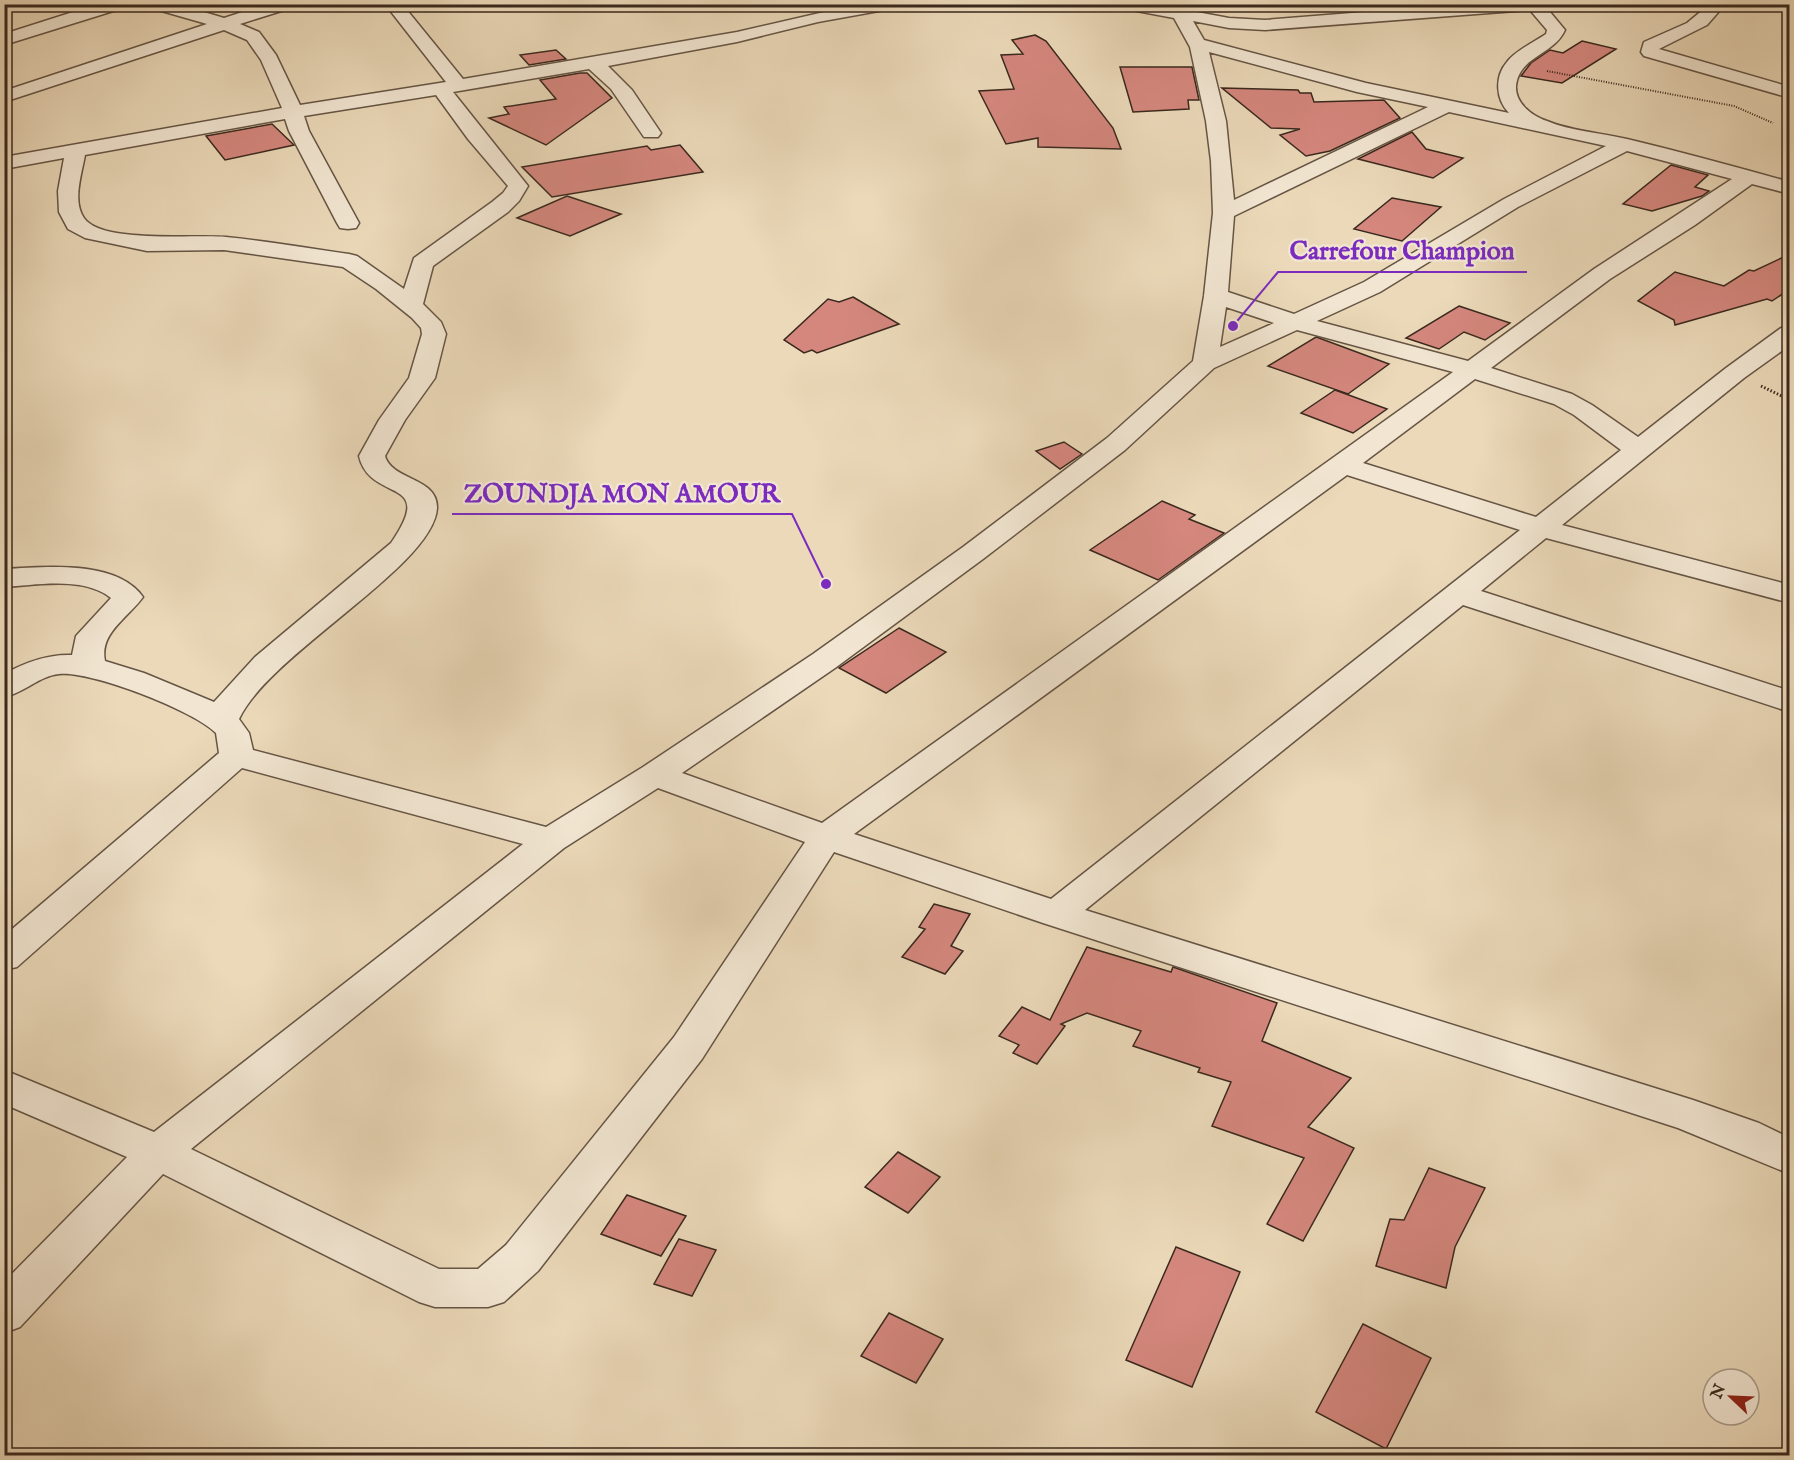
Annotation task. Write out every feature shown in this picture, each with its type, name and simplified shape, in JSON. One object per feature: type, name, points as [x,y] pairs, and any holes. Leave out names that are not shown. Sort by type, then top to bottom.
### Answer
[{"type":"street","points":[[4,40],[117,4]]},
{"type":"street","points":[[157,4],[225,24],[253,36],[270,59],[288,97],[299,130],[348,224]]},
{"type":"street","points":[[4,97],[285,4]]},
{"type":"street","points":[[393,4],[439,59],[457,112],[498,163],[511,173],[518,186],[512,197],[501,207],[422,263],[411,305]]},
{"type":"street","points":[[4,163],[737,37],[818,17],[890,4]]},
{"type":"street","points":[[1126,4],[1177,9],[1229,23],[1265,25],[1537,5],[1556,30],[1553,37],[1514,64],[1507,86],[1508,100],[1514,108],[1540,126]]},
{"type":"street","points":[[1710,4],[1713,9],[1710,15],[1650,46],[1650,52],[1790,93]]},
{"type":"street","points":[[1177,9],[1196,43],[1216,121],[1224,213],[1216,296],[1205,363]]},
{"type":"street","points":[[1196,43],[1306,74],[1625,144],[1790,188]]},
{"type":"street","points":[[591,62],[603,68],[618,83],[651,133]]},
{"type":"street","points":[[1752,81],[1780,71]]},
{"type":"street","points":[[1224,213],[1446,106]]},
{"type":"street","points":[[4,1312],[158,1152],[551,840],[655,775],[824,661],[973,553],[1116,444],[1205,363],[1372,287],[1511,203],[1625,144]]},
{"type":"street","points":[[75,152],[68,191],[70,212],[76,224],[93,233],[147,244],[224,243],[336,258],[360,266],[411,305],[433,327],[434,334],[428,344],[422,378],[392,420],[372,455],[373,465],[380,472],[418,492],[423,502],[423,513],[416,531],[401,549],[266,664],[230,703],[222,720]]},
{"type":"street","points":[[4,1086],[158,1152],[435,1288],[488,1288],[522,1258],[688,1048],[826,837],[1343,465],[1602,274],[1687,220],[1750,176]]},
{"type":"street","points":[[1216,296],[1295,322],[1472,370],[1563,399],[1583,410],[1639,451]]},
{"type":"street","points":[[1056,914],[1790,333]]},
{"type":"street","points":[[1343,465],[1542,528],[1784,583]]},
{"type":"street","points":[[4,578],[72,576],[99,580],[121,589],[128,597],[91,636],[87,651],[90,665]]},
{"type":"street","points":[[1460,594],[1790,702]]},
{"type":"street","points":[[4,688],[37,671],[60,664],[90,665],[205,710],[222,720],[237,739],[237,756],[4,957]]},
{"type":"street","points":[[237,756],[551,840]]},
{"type":"street","points":[[655,775],[826,837],[1056,914],[1683,1113],[1744,1135],[1790,1157]]},
{"type":"path","points":[[1514,64],[1734,106],[1773,123]]},
{"type":"building","points":[[1035,35],[1046,41],[1113,128],[1121,149],[1038,147],[1038,138],[1006,144],[979,91],[1014,89],[1001,55],[1023,54],[1012,40]]},
{"type":"building","points":[[1582,41],[1616,49],[1562,83],[1521,76],[1531,63],[1550,50],[1563,53]]},
{"type":"building","points":[[556,50],[566,59],[529,65],[520,55]]},
{"type":"building","points":[[1120,67],[1192,67],[1199,100],[1188,100],[1189,109],[1133,112]]},
{"type":"building","points":[[587,73],[612,98],[546,145],[489,118],[509,114],[504,107],[556,99],[540,80]]},
{"type":"building","points":[[1222,88],[1298,90],[1300,93],[1311,93],[1314,102],[1384,100],[1400,118],[1330,151],[1306,156],[1280,135],[1300,129],[1271,128]]},
{"type":"building","points":[[272,124],[294,145],[225,160],[206,136]]},
{"type":"building","points":[[1412,132],[1426,149],[1463,158],[1433,178],[1358,159]]},
{"type":"building","points":[[680,145],[703,172],[552,197],[522,167],[647,146],[651,150]]},
{"type":"building","points":[[1671,165],[1708,175],[1695,187],[1709,191],[1702,196],[1652,211],[1623,204]]},
{"type":"building","points":[[567,196],[621,214],[570,236],[517,218]]},
{"type":"building","points":[[1392,198],[1441,207],[1402,241],[1354,229]]},
{"type":"building","points":[[1790,254],[1790,289],[1772,301],[1767,299],[1675,325],[1674,320],[1638,301],[1675,272],[1724,286],[1749,270],[1754,271]]},
{"type":"building","points":[[853,297],[899,324],[817,353],[812,350],[804,353],[784,340],[828,299],[839,302]]},
{"type":"building","points":[[1459,306],[1510,323],[1485,340],[1464,332],[1439,349],[1406,338]]},
{"type":"building","points":[[1316,337],[1389,364],[1348,394],[1268,366]]},
{"type":"building","points":[[1335,390],[1387,409],[1353,433],[1301,413]]},
{"type":"building","points":[[1064,442],[1082,454],[1060,469],[1036,451]]},
{"type":"building","points":[[1162,501],[1195,515],[1189,519],[1224,533],[1158,580],[1090,550]]},
{"type":"building","points":[[899,628],[946,652],[886,693],[839,668]]},
{"type":"building","points":[[934,904],[970,914],[951,946],[963,951],[945,974],[902,957],[925,929],[919,927]]},
{"type":"building","points":[[1087,947],[1171,972],[1173,967],[1277,1003],[1262,1041],[1351,1078],[1308,1127],[1354,1148],[1303,1241],[1267,1224],[1304,1158],[1212,1126],[1231,1082],[1198,1072],[1200,1068],[1133,1046],[1141,1031],[1087,1013],[1061,1024],[1065,1026],[1037,1064],[1013,1053],[1019,1045],[999,1036],[1022,1007],[1050,1020]]},
{"type":"building","points":[[898,1152],[940,1177],[908,1213],[865,1187]]},
{"type":"building","points":[[1429,1168],[1485,1188],[1455,1247],[1446,1288],[1376,1266],[1390,1219],[1404,1220]]},
{"type":"building","points":[[627,1195],[686,1216],[661,1256],[601,1234]]},
{"type":"building","points":[[679,1239],[716,1250],[692,1296],[654,1284]]},
{"type":"building","points":[[1176,1247],[1240,1272],[1192,1387],[1126,1360]]},
{"type":"building","points":[[889,1313],[943,1339],[916,1383],[861,1356]]},
{"type":"building","points":[[1363,1324],[1431,1358],[1386,1449],[1316,1412]]},
{"type":"place","name":"Carrefour Champion","points":[[1233,326]]},
{"type":"place","name":"ZOUNDJA MON AMOUR","points":[[826,584]]}]
